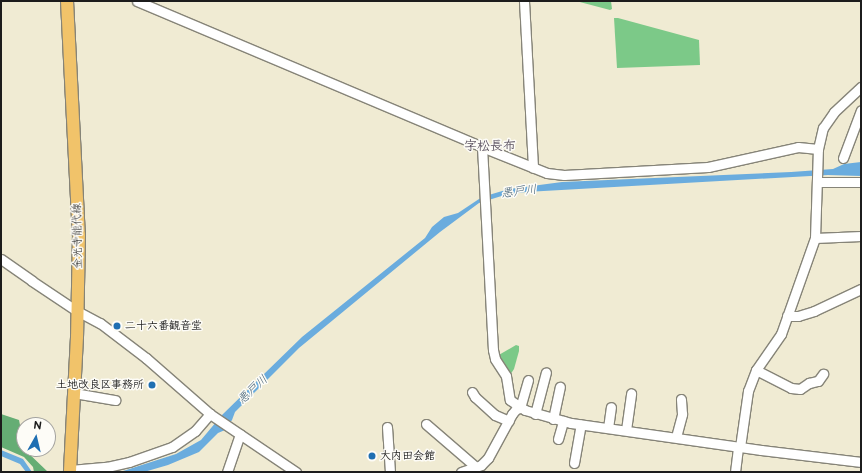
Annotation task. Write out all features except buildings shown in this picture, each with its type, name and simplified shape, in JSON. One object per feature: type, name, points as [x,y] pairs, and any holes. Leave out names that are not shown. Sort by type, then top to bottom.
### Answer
[{"type":"main road","name":"金光寺能代線","points":[[67,1],[79,235],[70,471]]},
{"type":"street","points":[[524,1],[533,168]]},
{"type":"street","points":[[143,2],[482,147],[547,173],[564,175],[708,167],[798,147],[818,149]]},
{"type":"street","points":[[735,472],[748,391],[756,370],[781,334],[815,238],[818,149],[823,128],[834,112],[861,87]]},
{"type":"street","points":[[843,158],[861,110]]},
{"type":"street","points":[[482,147],[494,355],[506,376],[507,395],[510,400],[520,408],[535,414],[581,425],[861,462]]},
{"type":"street","points":[[818,182],[861,182]]},
{"type":"street","points":[[815,238],[861,236]]},
{"type":"street","points":[[1,259],[77,311],[100,323],[146,358],[210,414],[296,472]]},
{"type":"street","points":[[787,316],[798,316],[814,311],[861,289]]},
{"type":"street","points":[[756,370],[791,388],[800,389],[810,383],[818,381],[823,374]]},
{"type":"street","points":[[535,414],[546,372]]},
{"type":"street","points":[[461,472],[476,467],[488,458],[516,409],[520,408],[528,380]]},
{"type":"street","points":[[553,419],[560,387]]},
{"type":"street","points":[[472,392],[475,397],[496,415],[509,421]]},
{"type":"street","points":[[74,393],[115,400]]},
{"type":"street","points":[[626,430],[631,393]]},
{"type":"street","points":[[676,437],[682,414],[681,399]]},
{"type":"street","points":[[608,428],[610,407]]},
{"type":"street","points":[[70,471],[107,467],[129,462],[172,447],[195,431],[210,414]]},
{"type":"street","points":[[558,439],[563,421]]},
{"type":"street","points":[[426,424],[476,467]]},
{"type":"street","points":[[574,463],[581,425]]},
{"type":"street","points":[[387,427],[390,472]]},
{"type":"street","points":[[227,472],[240,434]]},
{"type":"green space","points":[[576,1],[611,1],[612,9],[610,10]]},
{"type":"green space","points":[[614,18],[699,40],[700,65],[617,68]]},
{"type":"green space","points":[[516,345],[519,346],[519,351],[514,369],[510,375],[497,356]]},
{"type":"green space","points":[[1,414],[16,419],[16,454],[1,447]]},
{"type":"green space","points":[[24,457],[32,457],[48,472],[34,472],[33,467]]},
{"type":"water","name":"悪戸川","points":[[861,162],[861,176],[828,175],[526,192],[508,194],[479,203],[440,232],[299,348],[235,412],[232,420],[225,430],[218,433],[199,452],[168,465],[144,472],[120,472],[176,454],[201,440],[222,415],[302,337],[425,238],[432,227],[444,217],[458,213],[482,197],[509,189],[562,182],[791,172],[833,169],[844,164]]},
{"type":"water","points":[[1,450],[23,459],[32,472],[26,472],[20,464],[1,456]]},
{"type":"place","name":"二十六番観音堂","points":[[117,326]]},
{"type":"place","name":"土地改良区事務所","points":[[152,385]]},
{"type":"place","name":"大内田会館","points":[[372,456]]},
{"type":"district","name":"字松長布","points":[[490,146]]}]
